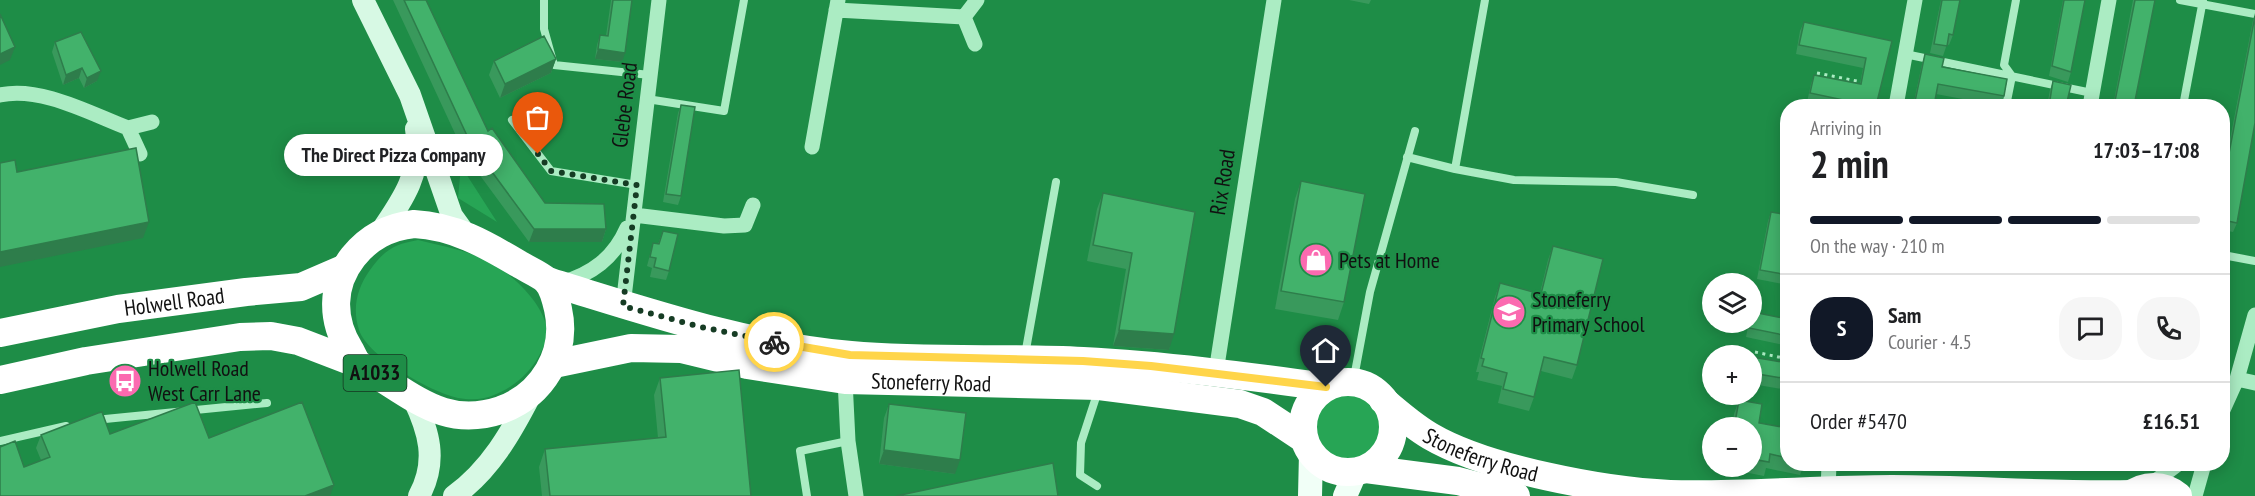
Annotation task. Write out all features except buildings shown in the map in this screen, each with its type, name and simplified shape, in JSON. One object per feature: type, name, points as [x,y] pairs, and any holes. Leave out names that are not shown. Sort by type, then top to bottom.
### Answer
[{"type":"highway","name":"A1033","points":[[414,224],[433,225],[465,234],[553,283],[560,319],[554,364],[531,394],[509,406],[473,417],[455,416],[435,410],[358,364],[339,329],[336,311],[338,282],[345,268],[363,244],[380,233],[397,226],[414,224]]},
{"type":"highway","name":"Holwell Road","points":[[0,333],[129,308],[301,287],[345,268]]},
{"type":"highway","name":"Stoneferry Road","points":[[553,283],[623,306],[746,337],[850,355],[1083,361],[1340,385]]},
{"type":"highway","name":"Holwell Road","points":[[0,380],[86,361],[240,337],[271,336],[298,341],[358,364]]},
{"type":"highway","name":"Stoneferry Road","points":[[554,364],[631,348],[681,349],[747,365],[845,380],[1099,386],[1240,404],[1263,412],[1307,446]]},
{"type":"highway","points":[[1340,385],[1375,391],[1383,400],[1393,425],[1386,451],[1355,479],[1331,469],[1307,446],[1303,424],[1306,409],[1314,396],[1340,385]]},
{"type":"highway","name":"Stoneferry Road","points":[[1383,400],[1412,424],[1461,451],[1546,476],[1669,495],[1828,477],[1970,489],[2099,495],[2161,487],[2178,496]]},
{"type":"highway","name":"Stoneferry Road","points":[[1355,479],[1458,481],[1516,496]]},
{"type":"main road","points":[[363,0],[410,95],[434,162],[441,190],[452,216],[465,234]]},
{"type":"main road","points":[[380,233],[403,200],[414,178],[419,147],[410,95]]},
{"type":"main road","points":[[460,494],[474,481],[510,435],[531,394]]},
{"type":"main road","points":[[413,398],[427,425],[430,446],[430,466],[419,496]]},
{"type":"main road","points":[[1307,446],[1310,496]]},
{"type":"street","name":"Glebe Road","points":[[623,306],[659,0]]},
{"type":"street","points":[[964,17],[977,0]]},
{"type":"street","name":"Rix Road","points":[[1216,372],[1274,0]]},
{"type":"street","points":[[1897,99],[1915,0]]},
{"type":"street","points":[[2091,99],[2109,0]]},
{"type":"street","points":[[812,147],[837,5],[964,17]]},
{"type":"street","points":[[964,17],[975,44]]},
{"type":"street","points":[[0,94],[34,96],[75,105],[128,128],[152,122]]},
{"type":"street","points":[[128,128],[140,154]]},
{"type":"street","points":[[634,215],[713,225],[745,225],[753,205]]},
{"type":"street","name":"Glebe Road","points":[[553,283],[578,278],[606,261],[620,245],[634,215]]},
{"type":"street","points":[[2230,392],[2237,379],[2255,315]]},
{"type":"street","points":[[2237,379],[2255,383]]},
{"type":"street","points":[[845,380],[848,441],[856,496]]},
{"type":"street","points":[[2136,492],[2168,471]]},
{"type":"street","points":[[2195,496],[2202,471]]},
{"type":"lane","points":[[544,0],[544,28],[554,65],[650,75]]},
{"type":"lane","points":[[647,99],[724,111],[744,0]]},
{"type":"lane","points":[[1455,169],[1485,0]]},
{"type":"lane","points":[[2007,99],[2012,76],[2004,65],[2016,0]]},
{"type":"lane","points":[[2180,0],[2202,2],[2255,14]]},
{"type":"lane","points":[[2184,99],[2202,2]]},
{"type":"lane","points":[[1905,54],[2012,76],[2088,99]]},
{"type":"lane","points":[[512,120],[551,171],[637,185]]},
{"type":"lane","points":[[1340,385],[1370,292],[1415,131]]},
{"type":"lane","points":[[1407,157],[1514,180],[1616,182],[1693,195]]},
{"type":"lane","points":[[1024,359],[1056,182]]},
{"type":"lane","points":[[2230,256],[2255,261]]},
{"type":"lane","points":[[1097,486],[1080,476],[1081,443],[1099,386]]},
{"type":"lane","points":[[0,441],[103,418],[267,403]]},
{"type":"lane","points":[[807,496],[800,451],[848,441]]},
{"type":"path","points":[[1818,73],[1864,82]]},
{"type":"path","points":[[1762,353],[1780,357]]},
{"type":"green space","points":[[461,166],[497,222],[458,198]]},
{"type":"green space","points":[[418,240],[465,252],[492,263],[520,285],[537,305],[546,326],[546,341],[532,367],[508,388],[490,397],[476,399],[458,398],[446,394],[417,381],[387,362],[365,340],[359,330],[356,306],[359,291],[366,277],[380,257],[391,249]]},
{"type":"green space","points":[[1341,393],[1355,393],[1367,398],[1377,408],[1382,427],[1377,446],[1367,456],[1355,461],[1341,461],[1329,456],[1319,446],[1314,434],[1314,420],[1319,408],[1329,398]]},
{"type":"way so far","points":[[538,154],[551,171],[637,185],[623,306],[701,327],[774,342]]},
{"type":"place","name":"The Direct Pizza Company","points":[[538,154]]},
{"type":"place","name":"Pets at Home","points":[[1316,260]]},
{"type":"place","name":"Stoneferry Primary School","points":[[1509,312]]},
{"type":"place","name":"Holwell Road West Carr Lane","points":[[125,381]]},
{"type":"route","points":[[774,342],[850,355],[1083,361],[1216,372],[1326,387]]}]
